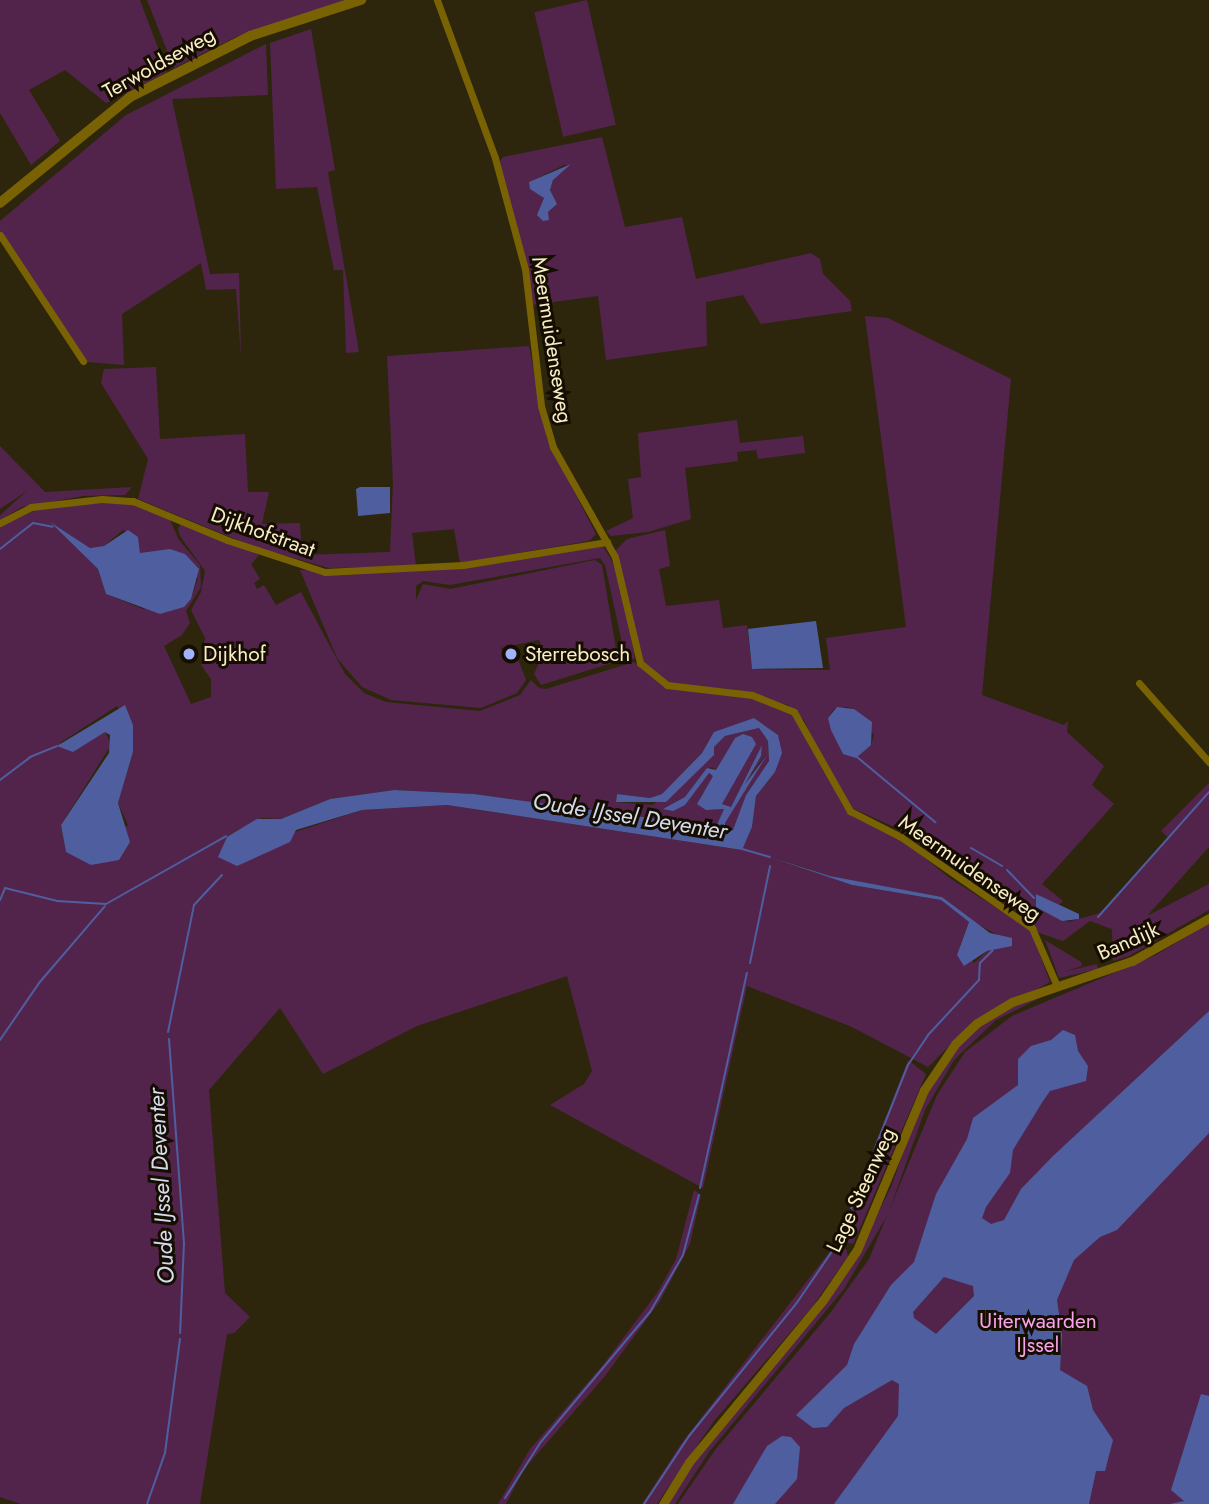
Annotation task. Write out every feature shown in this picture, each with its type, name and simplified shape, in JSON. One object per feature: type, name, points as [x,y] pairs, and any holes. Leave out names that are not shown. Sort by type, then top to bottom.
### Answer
[{"type":"main road","name":"Terwoldseweg","points":[[0,204],[130,97],[250,36],[362,0]]},
{"type":"street","name":"Meermuidenseweg","points":[[437,0],[495,158],[525,269],[541,406],[553,447],[620,570],[634,649],[646,671],[667,685],[752,695],[794,712],[850,811],[901,837],[1032,928],[1057,986]]},
{"type":"street","points":[[0,235],[83,361]]},
{"type":"street","name":"Dijkhofstraat","points":[[0,523],[32,507],[91,499],[133,500],[227,540],[325,572],[463,565],[607,542]]},
{"type":"street","points":[[1139,683],[1209,761]]},
{"type":"street","name":"Bandijk","points":[[1057,986],[1132,961],[1209,918]]},
{"type":"street","name":"Lage Steenweg","points":[[663,1504],[689,1462],[823,1300],[857,1250],[924,1090],[945,1056],[992,1012],[1057,986]]},
{"type":"green space","points":[[0,0],[140,0],[167,72],[106,103],[65,70],[29,90],[60,141],[31,165],[0,113]]},
{"type":"green space","points":[[147,0],[345,0],[236,37],[174,68]]},
{"type":"green space","points":[[587,0],[616,125],[563,137],[534,12]]},
{"type":"green space","points":[[311,29],[335,170],[328,172],[359,352],[346,353],[343,270],[334,270],[317,187],[276,189],[270,43]]},
{"type":"green space","points":[[266,44],[268,95],[172,99],[210,274],[239,273],[241,358],[236,289],[206,290],[201,263],[122,314],[124,365],[87,362],[0,232],[0,221],[126,115]]},
{"type":"green space","points":[[602,137],[625,227],[682,217],[696,279],[811,253],[820,259],[823,274],[850,301],[852,311],[761,324],[743,295],[706,302],[707,346],[606,360],[598,296],[532,305],[499,163],[503,157]],"holes":[[[564,165],[571,165],[561,169],[553,180],[550,189],[555,206],[548,212],[541,207],[544,198],[530,182]]]},
{"type":"green space","points":[[865,316],[888,318],[1011,379],[982,695],[1064,725],[1068,721],[1067,732],[1104,766],[1092,785],[1114,804],[1042,884],[1063,901],[1059,905],[1036,894],[1042,907],[1068,922],[1100,913],[1169,838],[1161,831],[1209,783],[1209,847],[1147,916],[1209,884],[1209,910],[1129,956],[1113,961],[1112,929],[1090,921],[1063,941],[1039,933],[1026,918],[901,830],[852,808],[820,757],[804,720],[788,705],[728,689],[668,683],[647,670],[636,648],[614,552],[627,539],[665,530],[670,566],[659,569],[666,606],[719,600],[723,628],[747,625],[752,669],[830,670],[826,638],[906,627]],"holes":[[[834,709],[854,709],[874,735],[871,745],[843,754],[828,718]]]},
{"type":"green space","points":[[529,346],[547,439],[596,534],[589,541],[460,563],[454,529],[412,533],[416,566],[329,568],[255,547],[138,499],[148,459],[101,383],[104,369],[156,367],[160,439],[245,434],[248,492],[269,492],[262,524],[300,523],[302,555],[390,552],[393,483],[387,356]]},
{"type":"green space","points":[[737,420],[740,443],[803,436],[805,453],[758,459],[756,450],[737,452],[738,461],[685,468],[691,519],[648,532],[611,536],[606,531],[633,518],[628,479],[641,477],[638,433]]},
{"type":"green space","points":[[0,446],[45,492],[132,487],[125,495],[83,496],[22,507],[0,520],[0,515],[27,491],[0,509]]},
{"type":"green space","points":[[92,502],[132,503],[169,518],[179,540],[200,565],[201,587],[186,611],[190,623],[182,635],[164,646],[191,704],[211,697],[211,679],[201,665],[205,638],[191,610],[201,592],[205,571],[180,536],[178,529],[182,522],[259,555],[251,564],[260,579],[254,583],[257,589],[264,585],[276,605],[301,592],[345,674],[364,693],[386,702],[480,711],[520,695],[531,680],[539,688],[546,689],[634,662],[666,687],[753,698],[791,714],[808,736],[843,806],[901,839],[951,879],[1030,929],[1050,982],[968,1027],[928,1067],[852,1027],[747,986],[703,1188],[550,1105],[584,1084],[592,1071],[567,976],[417,1026],[323,1074],[280,1008],[209,1090],[225,1293],[250,1317],[234,1333],[227,1334],[200,1504],[21,1504],[0,1497],[0,526],[43,507]],"holes":[[[51,523],[90,548],[104,546],[123,530],[138,537],[140,553],[198,578],[191,599],[143,609],[106,594],[98,569]],[[117,706],[133,725],[133,752],[118,803],[128,825],[77,857],[66,852],[61,825],[111,745],[105,731],[73,752],[60,743]],[[754,718],[778,735],[775,772],[756,796],[752,827],[741,850],[447,805],[362,810],[219,857],[227,837],[262,818],[281,819],[330,799],[394,790],[474,794],[716,828],[724,809],[710,810],[700,798],[714,775],[709,773],[673,811],[711,767],[716,770],[735,738],[743,734],[722,804],[731,807],[762,745],[761,756],[745,784],[766,754],[725,823],[724,829],[734,830],[746,795],[769,761],[768,741],[759,728],[725,736],[714,747],[714,755],[653,805],[616,802],[617,794],[650,798],[662,794],[702,753],[714,733]],[[770,856],[830,876],[942,897],[973,922],[1007,940],[1006,945],[987,951],[974,963],[960,946],[969,922],[941,900],[852,885]]]},
{"type":"green space","points":[[603,546],[618,571],[635,658],[626,661],[605,565],[600,558],[450,585],[423,581],[416,586],[416,600],[423,584],[450,589],[595,560],[602,565],[618,661],[541,685],[534,674],[544,652],[539,640],[501,648],[505,660],[518,659],[526,680],[517,693],[481,708],[391,700],[362,687],[337,658],[300,570],[383,572]]},
{"type":"green space","name":"Uiterwaarden IJssel","points":[[1209,923],[1209,1410],[1184,1504],[678,1504],[715,1450],[831,1312],[869,1259],[937,1095],[965,1052],[1012,1016],[1156,955]]},
{"type":"green space","points":[[1045,940],[1081,962],[1082,966],[1063,972],[1097,964],[1098,969],[1059,978]]},
{"type":"green space","points":[[1056,990],[996,1020],[954,1060],[925,1110],[888,1214],[844,1289],[709,1452],[675,1504],[667,1504],[692,1464],[861,1248],[891,1187],[924,1094],[963,1040],[1002,1010]]},
{"type":"green space","points":[[908,1060],[926,1074],[853,1244],[838,1240]]},
{"type":"green space","points":[[694,1190],[701,1195],[690,1244],[660,1301],[605,1376],[524,1469],[506,1504],[498,1504],[530,1449],[603,1365],[657,1293],[676,1259]]},
{"type":"green space","points":[[834,1246],[846,1249],[848,1256],[812,1307],[714,1421],[657,1504],[642,1504],[681,1444]]},
{"type":"water","points":[[571,164],[553,180],[550,190],[557,204],[548,212],[549,220],[543,221],[537,215],[544,198],[530,189],[529,182]]},
{"type":"water","points":[[390,487],[390,513],[358,516],[356,489]]},
{"type":"water","points":[[50,522],[90,548],[104,546],[128,530],[138,537],[140,553],[170,549],[185,554],[199,569],[191,599],[184,607],[160,614],[106,594],[98,569]]},
{"type":"water","points":[[816,621],[823,668],[752,669],[748,629]]},
{"type":"water","points":[[125,705],[133,725],[133,752],[118,803],[130,842],[119,860],[91,865],[66,852],[61,825],[109,753],[110,735],[105,732],[73,752],[57,746]]},
{"type":"water","points":[[837,707],[854,709],[872,722],[871,745],[856,758],[843,754],[831,730],[828,718]]},
{"type":"water","points":[[754,718],[778,735],[782,753],[775,772],[756,796],[752,827],[742,850],[447,805],[362,810],[296,830],[290,842],[237,866],[218,857],[227,837],[257,819],[281,819],[330,799],[394,790],[474,794],[716,827],[724,809],[706,810],[697,804],[713,776],[709,773],[685,805],[673,811],[663,809],[685,797],[707,768],[716,770],[735,738],[743,734],[752,737],[756,744],[722,804],[731,807],[762,745],[761,756],[745,784],[767,755],[725,823],[725,829],[733,830],[746,795],[769,761],[768,741],[759,728],[725,736],[714,747],[714,755],[666,802],[616,802],[617,794],[650,798],[662,794],[702,753],[714,732]]},
{"type":"water","points":[[770,857],[830,876],[942,897],[990,933],[1012,938],[1012,946],[987,951],[964,966],[957,955],[969,922],[941,900],[852,885]]},
{"type":"water","points":[[1036,894],[1079,914],[1079,919],[1062,921],[1036,907]]},
{"type":"water","points":[[1209,1011],[1209,1133],[1117,1230],[1100,1237],[1074,1260],[1057,1300],[1062,1335],[1060,1370],[1087,1386],[1093,1410],[1113,1440],[1105,1471],[1096,1471],[1089,1504],[834,1504],[898,1416],[899,1384],[892,1380],[844,1408],[827,1427],[813,1428],[796,1415],[847,1365],[854,1344],[891,1285],[914,1262],[936,1194],[967,1139],[973,1118],[1018,1085],[1018,1059],[1031,1046],[1051,1040],[1063,1030],[1075,1035],[1078,1051],[1088,1066],[1086,1081],[1050,1091],[1013,1150],[1010,1173],[986,1207],[982,1218],[991,1224],[1004,1220],[1021,1189]],"holes":[[[944,1277],[973,1286],[974,1296],[936,1334],[914,1318],[913,1312]]]},
{"type":"water","points":[[1201,1394],[1209,1396],[1209,1504],[1170,1504],[1184,1501],[1171,1490]]},
{"type":"water","points":[[782,1436],[791,1437],[800,1447],[797,1479],[775,1504],[733,1504],[767,1446]]},
{"type":"waterway","points":[[0,549],[33,523],[53,527]]},
{"type":"waterway","points":[[0,780],[30,757],[57,746]]},
{"type":"waterway","points":[[857,757],[935,822]]},
{"type":"waterway","points":[[1098,917],[1209,792]]},
{"type":"waterway","points":[[0,900],[5,888],[57,901],[106,904],[226,836]]},
{"type":"waterway","points":[[971,848],[1002,866]]},
{"type":"waterway","name":"Oude IJssel Deventer","points":[[742,849],[770,857]]},
{"type":"waterway","points":[[750,963],[770,866]]},
{"type":"waterway","points":[[1007,870],[1034,898]]},
{"type":"waterway","name":"Oude IJssel Deventer","points":[[168,1032],[194,905],[222,875]]},
{"type":"waterway","points":[[0,1040],[39,983],[105,906]]},
{"type":"waterway","points":[[839,1239],[908,1065],[928,1035],[979,980],[980,963],[993,950]]},
{"type":"waterway","points":[[700,1188],[747,973]]},
{"type":"waterway","name":"Oude IJssel Deventer","points":[[169,1039],[184,1243],[180,1333]]},
{"type":"waterway","points":[[505,1498],[540,1443],[650,1312],[683,1255],[699,1195]]},
{"type":"waterway","points":[[644,1504],[689,1436],[796,1304],[835,1247]]},
{"type":"waterway","name":"Oude IJssel Deventer","points":[[147,1504],[165,1453],[180,1339]]},
{"type":"place","name":"Dijkhof","points":[[189,654]]},
{"type":"place","name":"Sterrebosch","points":[[511,654]]}]
